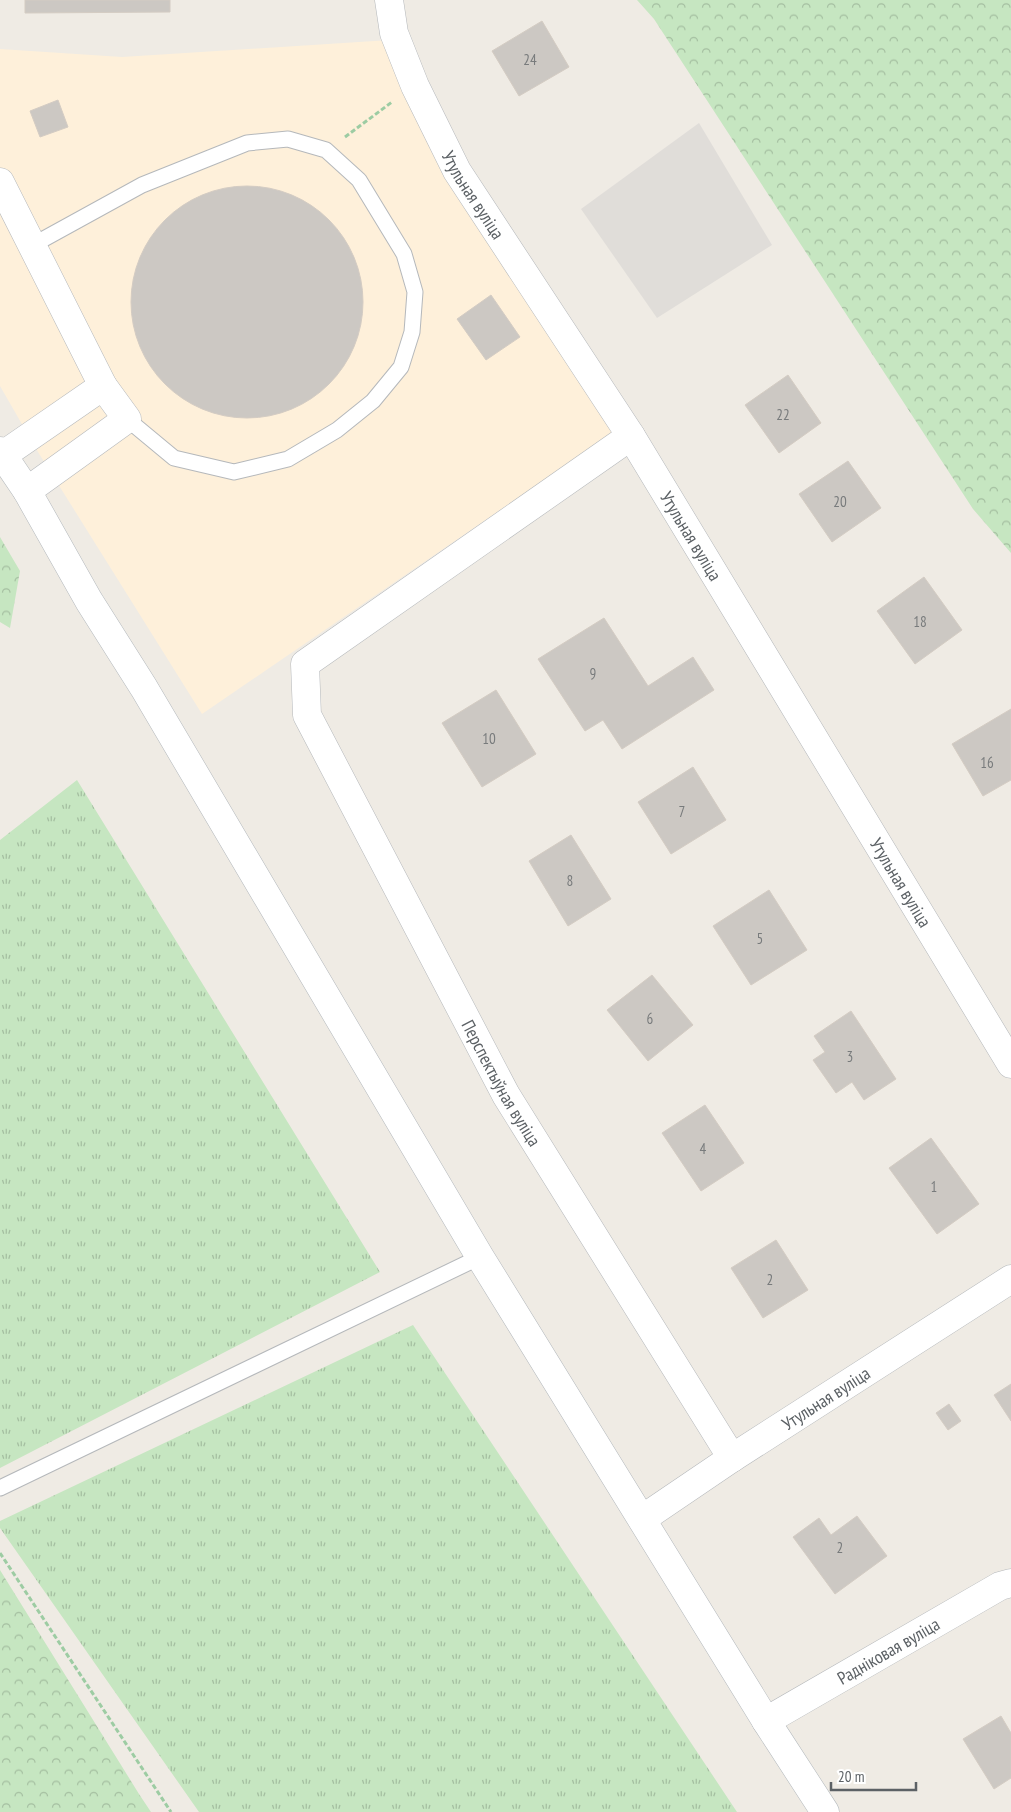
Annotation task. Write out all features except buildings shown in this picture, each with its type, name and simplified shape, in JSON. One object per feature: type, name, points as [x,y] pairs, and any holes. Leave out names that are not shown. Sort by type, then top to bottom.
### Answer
[{"type":"street","name":"Утульная вуліца","points":[[389,0],[394,33],[414,86],[457,171],[631,436],[1011,1064]]},
{"type":"street","points":[[0,182],[103,386],[127,419],[27,491]]},
{"type":"street","points":[[103,386],[1,453],[27,491],[89,601],[144,688],[480,1257],[766,1722],[825,1812]]},
{"type":"street","name":"Перспектыўная вуліца","points":[[631,436],[305,664],[307,715],[506,1095],[732,1458]]},
{"type":"street","name":"Утульная вуліца","points":[[642,1519],[732,1458],[1011,1279]]},
{"type":"street","name":"Радніковая вуліца","points":[[766,1722],[1000,1586],[1011,1583]]},
{"type":"lane","points":[[31,246],[142,185],[247,143],[288,139],[326,150],[359,180],[404,254],[415,292],[412,332],[401,367],[373,400],[337,430],[288,459],[234,472],[174,458],[127,419]]},
{"type":"lane","points":[[0,1488],[480,1257]]},
{"type":"path","points":[[326,150],[414,86]]},
{"type":"path","points":[[0,1553],[170,1812]]},
{"type":"shaded area","points":[[390,40],[614,432],[202,714],[38,452],[0,386],[0,49],[122,57]]},
{"type":"shaded area","points":[[699,123],[772,245],[657,318],[581,209]]},
{"type":"green space","points":[[637,0],[1011,0],[1011,553],[973,509],[654,19]]},
{"type":"green space","points":[[0,537],[20,571],[10,628],[0,622]]},
{"type":"green space","points":[[77,780],[380,1272],[0,1468],[0,840]]},
{"type":"green space","points":[[413,1325],[737,1812],[199,1812],[0,1528],[0,1521]]},
{"type":"green space","points":[[0,1570],[139,1794],[151,1812],[0,1812]]}]
